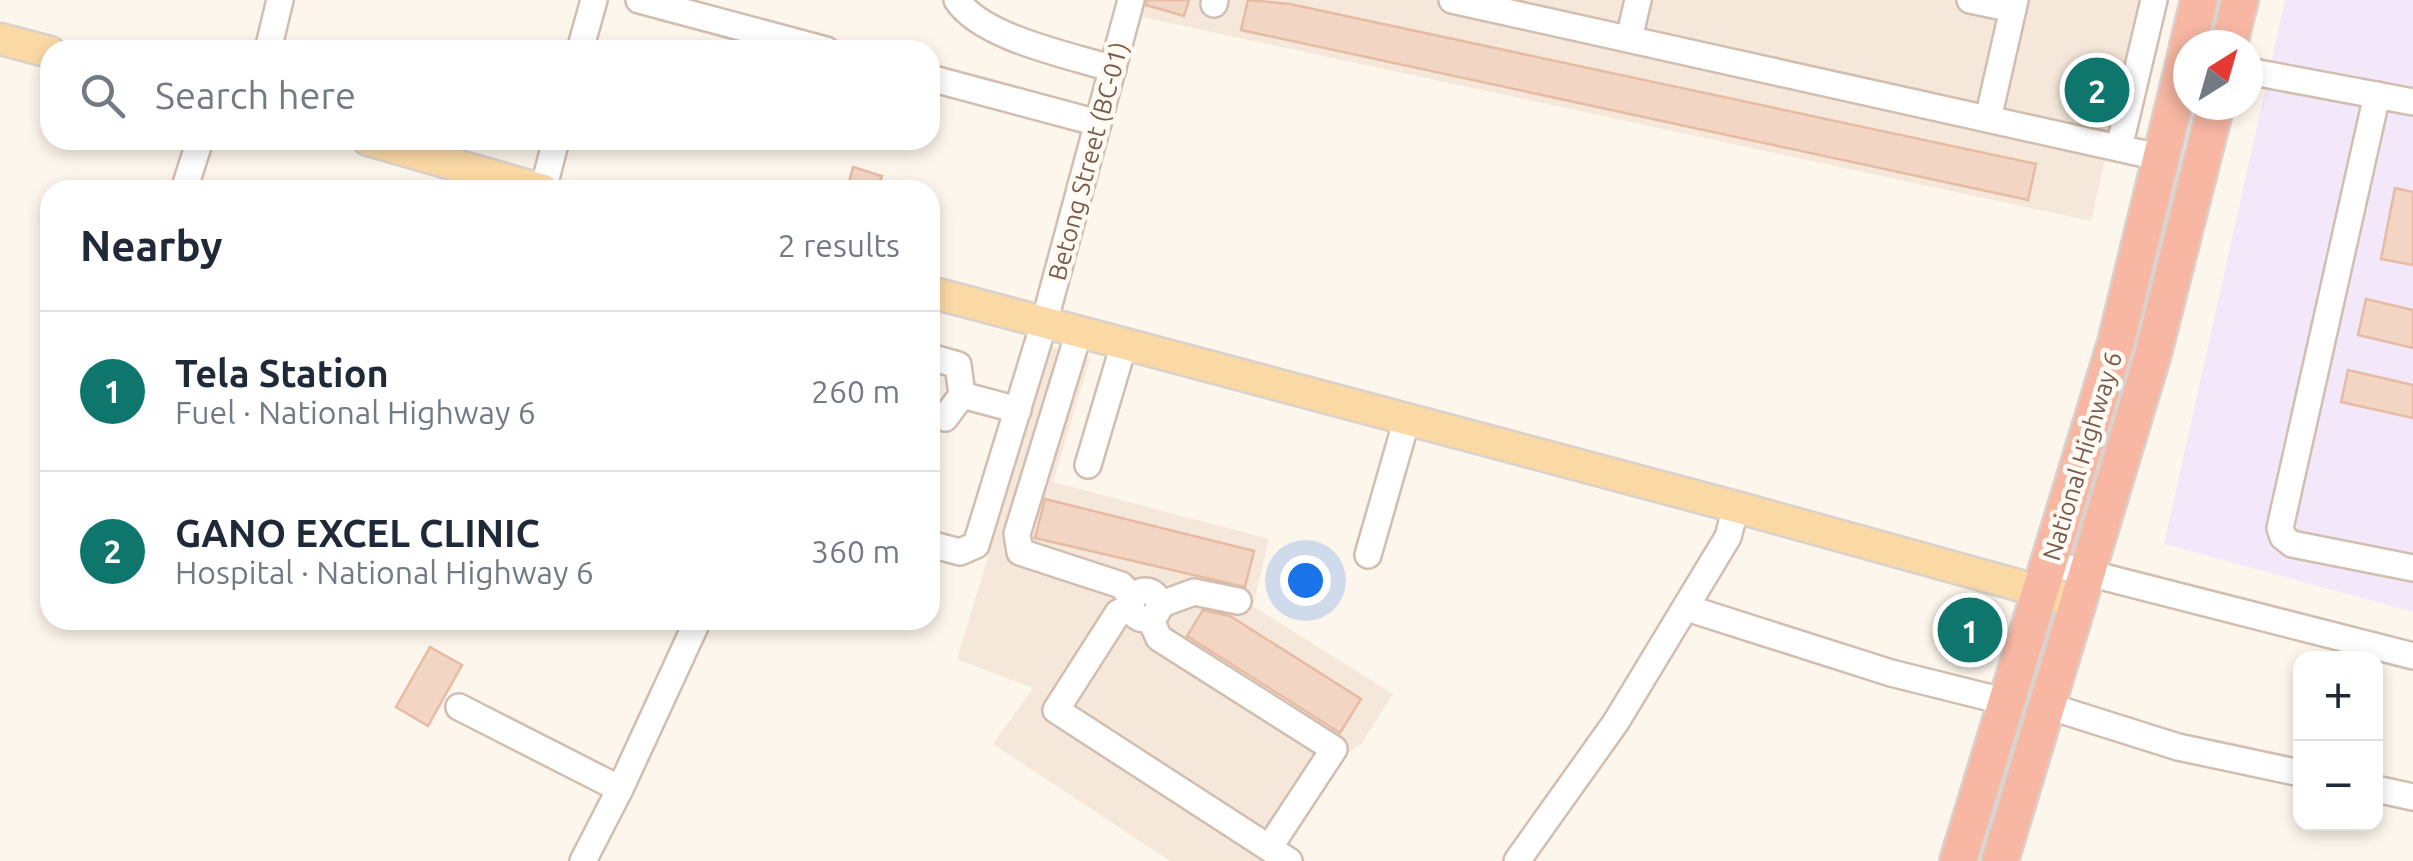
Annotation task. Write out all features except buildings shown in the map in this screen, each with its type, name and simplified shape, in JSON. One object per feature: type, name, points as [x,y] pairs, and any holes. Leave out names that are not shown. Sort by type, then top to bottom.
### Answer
[{"type":"highway","name":"National Highway 6","points":[[2192,30],[2199,0]]},
{"type":"highway","points":[[2233,30],[2240,0]]},
{"type":"highway","name":"National Highway 6","points":[[1958,861],[2116,342],[2173,114]]},
{"type":"highway","name":"National Highway 6","points":[[2000,861],[2152,354],[2212,120]]},
{"type":"main road","points":[[0,39],[40,49]]},
{"type":"main road","points":[[396,150],[481,180]]},
{"type":"main road","points":[[940,295],[1736,506],[2084,588]]},
{"type":"street","points":[[270,40],[280,0]]},
{"type":"street","points":[[583,40],[594,0]]},
{"type":"street","points":[[638,0],[788,40]]},
{"type":"street","points":[[956,0],[966,14],[1006,34],[1113,69]]},
{"type":"street","name":"Betong Street (BC-01)","points":[[940,547],[960,552],[976,545],[1044,323],[1132,0]]},
{"type":"street","points":[[1452,0],[2163,158]]},
{"type":"street","points":[[1629,39],[1638,0]]},
{"type":"street","points":[[1970,0],[2014,4],[1988,119]]},
{"type":"street","points":[[2119,148],[2154,0]]},
{"type":"street","points":[[2263,74],[2413,102]]},
{"type":"street","points":[[940,81],[1098,123]]},
{"type":"street","points":[[2378,95],[2280,528],[2283,538],[2292,544],[2413,568]]},
{"type":"street","points":[[187,180],[197,150]]},
{"type":"street","points":[[546,180],[553,150]]},
{"type":"street","points":[[1079,332],[1017,534],[1020,552],[1122,585],[1143,607],[1159,638],[1334,749],[1279,854],[1056,710],[1118,613],[1143,607],[1194,592],[1238,601]]},
{"type":"street","points":[[1088,464],[1124,344]]},
{"type":"street","points":[[940,360],[958,365],[962,396],[945,418],[940,417]]},
{"type":"street","points":[[962,396],[1018,410]]},
{"type":"street","points":[[1368,555],[1408,420]]},
{"type":"street","points":[[1516,861],[1616,722],[1687,608],[1728,537],[1736,506]]},
{"type":"street","points":[[2084,588],[2413,656]]},
{"type":"street","points":[[1687,608],[1891,673],[2007,702]]},
{"type":"street","points":[[583,861],[693,630]]},
{"type":"street","points":[[2048,706],[2178,746],[2293,771]]},
{"type":"street","points":[[459,707],[620,789]]},
{"type":"street","points":[[2383,791],[2413,797]]},
{"type":"shaded area","points":[[1138,0],[2141,0],[2091,221],[1133,15]]},
{"type":"shaded area","points":[[2285,0],[2413,0],[2413,612],[2164,544],[2258,120],[2263,120],[2263,99]]},
{"type":"shaded area","points":[[1052,347],[1090,359],[1053,482],[1269,539],[1253,606],[1393,694],[1361,744],[1342,757],[1285,847],[1306,861],[1170,861],[993,744],[1033,688],[957,659]]},
{"type":"place","name":"GANO EXCEL CLINIC","points":[[2097,90]]},
{"type":"place","name":"Tela Station","points":[[1970,630]]}]
